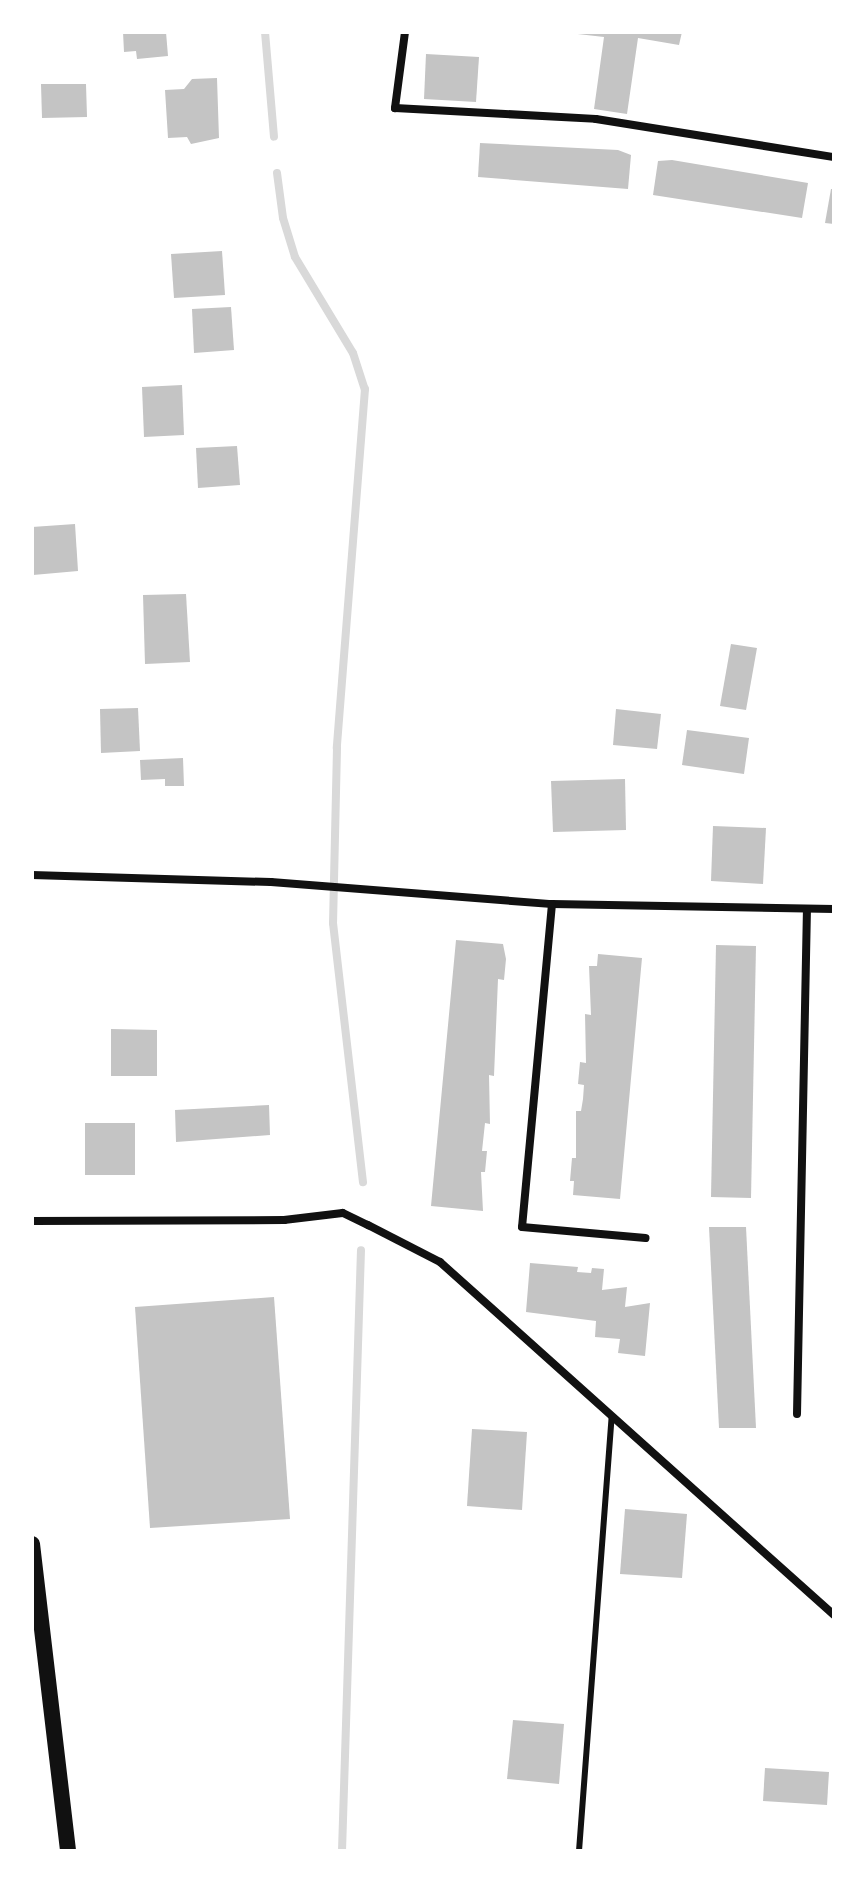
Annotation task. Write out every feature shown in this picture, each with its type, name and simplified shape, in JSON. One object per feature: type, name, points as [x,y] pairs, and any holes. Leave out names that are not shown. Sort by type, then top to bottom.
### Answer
[{"type":"main road","points":[[32,1544],[68,1851]]},
{"type":"street","points":[[405,32],[395,108],[596,119],[834,157]]},
{"type":"street","points":[[32,875],[345,886],[552,904],[834,909]]},
{"type":"street","points":[[552,904],[522,1227],[646,1238]]},
{"type":"street","points":[[797,1414],[807,909]]},
{"type":"street","points":[[32,1221],[167,1222],[343,1213],[368,1225],[440,1262],[834,1615]]},
{"type":"lane","points":[[579,1851],[612,1415]]},
{"type":"building","points":[[123,32],[166,32],[168,56],[137,59],[136,51],[124,52]]},
{"type":"building","points":[[560,32],[682,32],[679,45],[638,38],[627,114],[594,109],[604,37]]},
{"type":"building","points":[[426,54],[479,57],[476,102],[424,99]]},
{"type":"building","points":[[217,78],[219,138],[191,144],[187,137],[168,138],[165,90],[184,89],[192,79]]},
{"type":"building","points":[[41,84],[86,84],[87,117],[42,118]]},
{"type":"building","points":[[480,143],[618,150],[631,155],[628,189],[478,177]]},
{"type":"building","points":[[672,160],[808,183],[802,218],[653,195],[658,161]]},
{"type":"building","points":[[831,189],[834,189],[834,224],[825,223]]},
{"type":"building","points":[[222,251],[225,295],[174,298],[171,254]]},
{"type":"building","points":[[231,307],[234,350],[194,353],[192,309]]},
{"type":"building","points":[[182,385],[184,435],[144,437],[142,387]]},
{"type":"building","points":[[237,446],[240,485],[198,488],[196,448]]},
{"type":"building","points":[[75,524],[78,571],[33,575],[32,527]]},
{"type":"building","points":[[186,594],[190,662],[145,664],[143,595]]},
{"type":"building","points":[[731,644],[757,648],[746,710],[720,706]]},
{"type":"building","points":[[138,708],[140,751],[101,753],[100,709]]},
{"type":"building","points":[[616,709],[661,714],[657,749],[613,745]]},
{"type":"building","points":[[687,730],[749,738],[744,774],[682,765]]},
{"type":"building","points":[[183,758],[184,786],[165,786],[165,779],[141,780],[140,760]]},
{"type":"building","points":[[625,779],[626,830],[553,832],[551,781]]},
{"type":"building","points":[[713,826],[766,828],[763,884],[711,881]]},
{"type":"building","points":[[456,940],[503,944],[506,959],[504,980],[498,979],[494,1076],[489,1075],[490,1124],[485,1123],[482,1151],[487,1151],[485,1172],[481,1172],[483,1211],[431,1206]]},
{"type":"building","points":[[716,945],[756,946],[751,1198],[711,1197]]},
{"type":"building","points":[[598,954],[642,958],[620,1199],[573,1195],[574,1181],[570,1181],[572,1158],[576,1158],[576,1111],[581,1111],[583,1099],[584,1085],[578,1084],[580,1062],[586,1063],[585,1014],[591,1015],[589,966],[597,966]]},
{"type":"building","points":[[111,1029],[157,1030],[157,1076],[111,1076]]},
{"type":"building","points":[[269,1105],[270,1135],[176,1142],[175,1110]]},
{"type":"building","points":[[85,1123],[135,1123],[135,1175],[85,1175]]},
{"type":"building","points":[[709,1227],[746,1227],[756,1428],[719,1428]]},
{"type":"building","points":[[530,1263],[578,1267],[577,1272],[591,1273],[592,1268],[604,1269],[602,1290],[627,1287],[625,1307],[650,1303],[645,1356],[618,1353],[620,1339],[595,1337],[596,1321],[526,1312]]},
{"type":"building","points":[[274,1297],[290,1519],[150,1528],[135,1307]]},
{"type":"building","points":[[472,1429],[527,1432],[522,1510],[467,1506]]},
{"type":"building","points":[[625,1509],[687,1514],[682,1578],[620,1574]]},
{"type":"building","points":[[513,1720],[564,1724],[559,1784],[507,1779]]},
{"type":"building","points":[[765,1768],[829,1772],[827,1805],[763,1801]]},
{"type":"waterway","points":[[265,32],[274,137]]},
{"type":"waterway","points":[[277,173],[283,218],[295,257],[353,353],[365,389],[337,748],[333,923],[363,1182]]},
{"type":"waterway","points":[[342,1851],[361,1250]]}]
